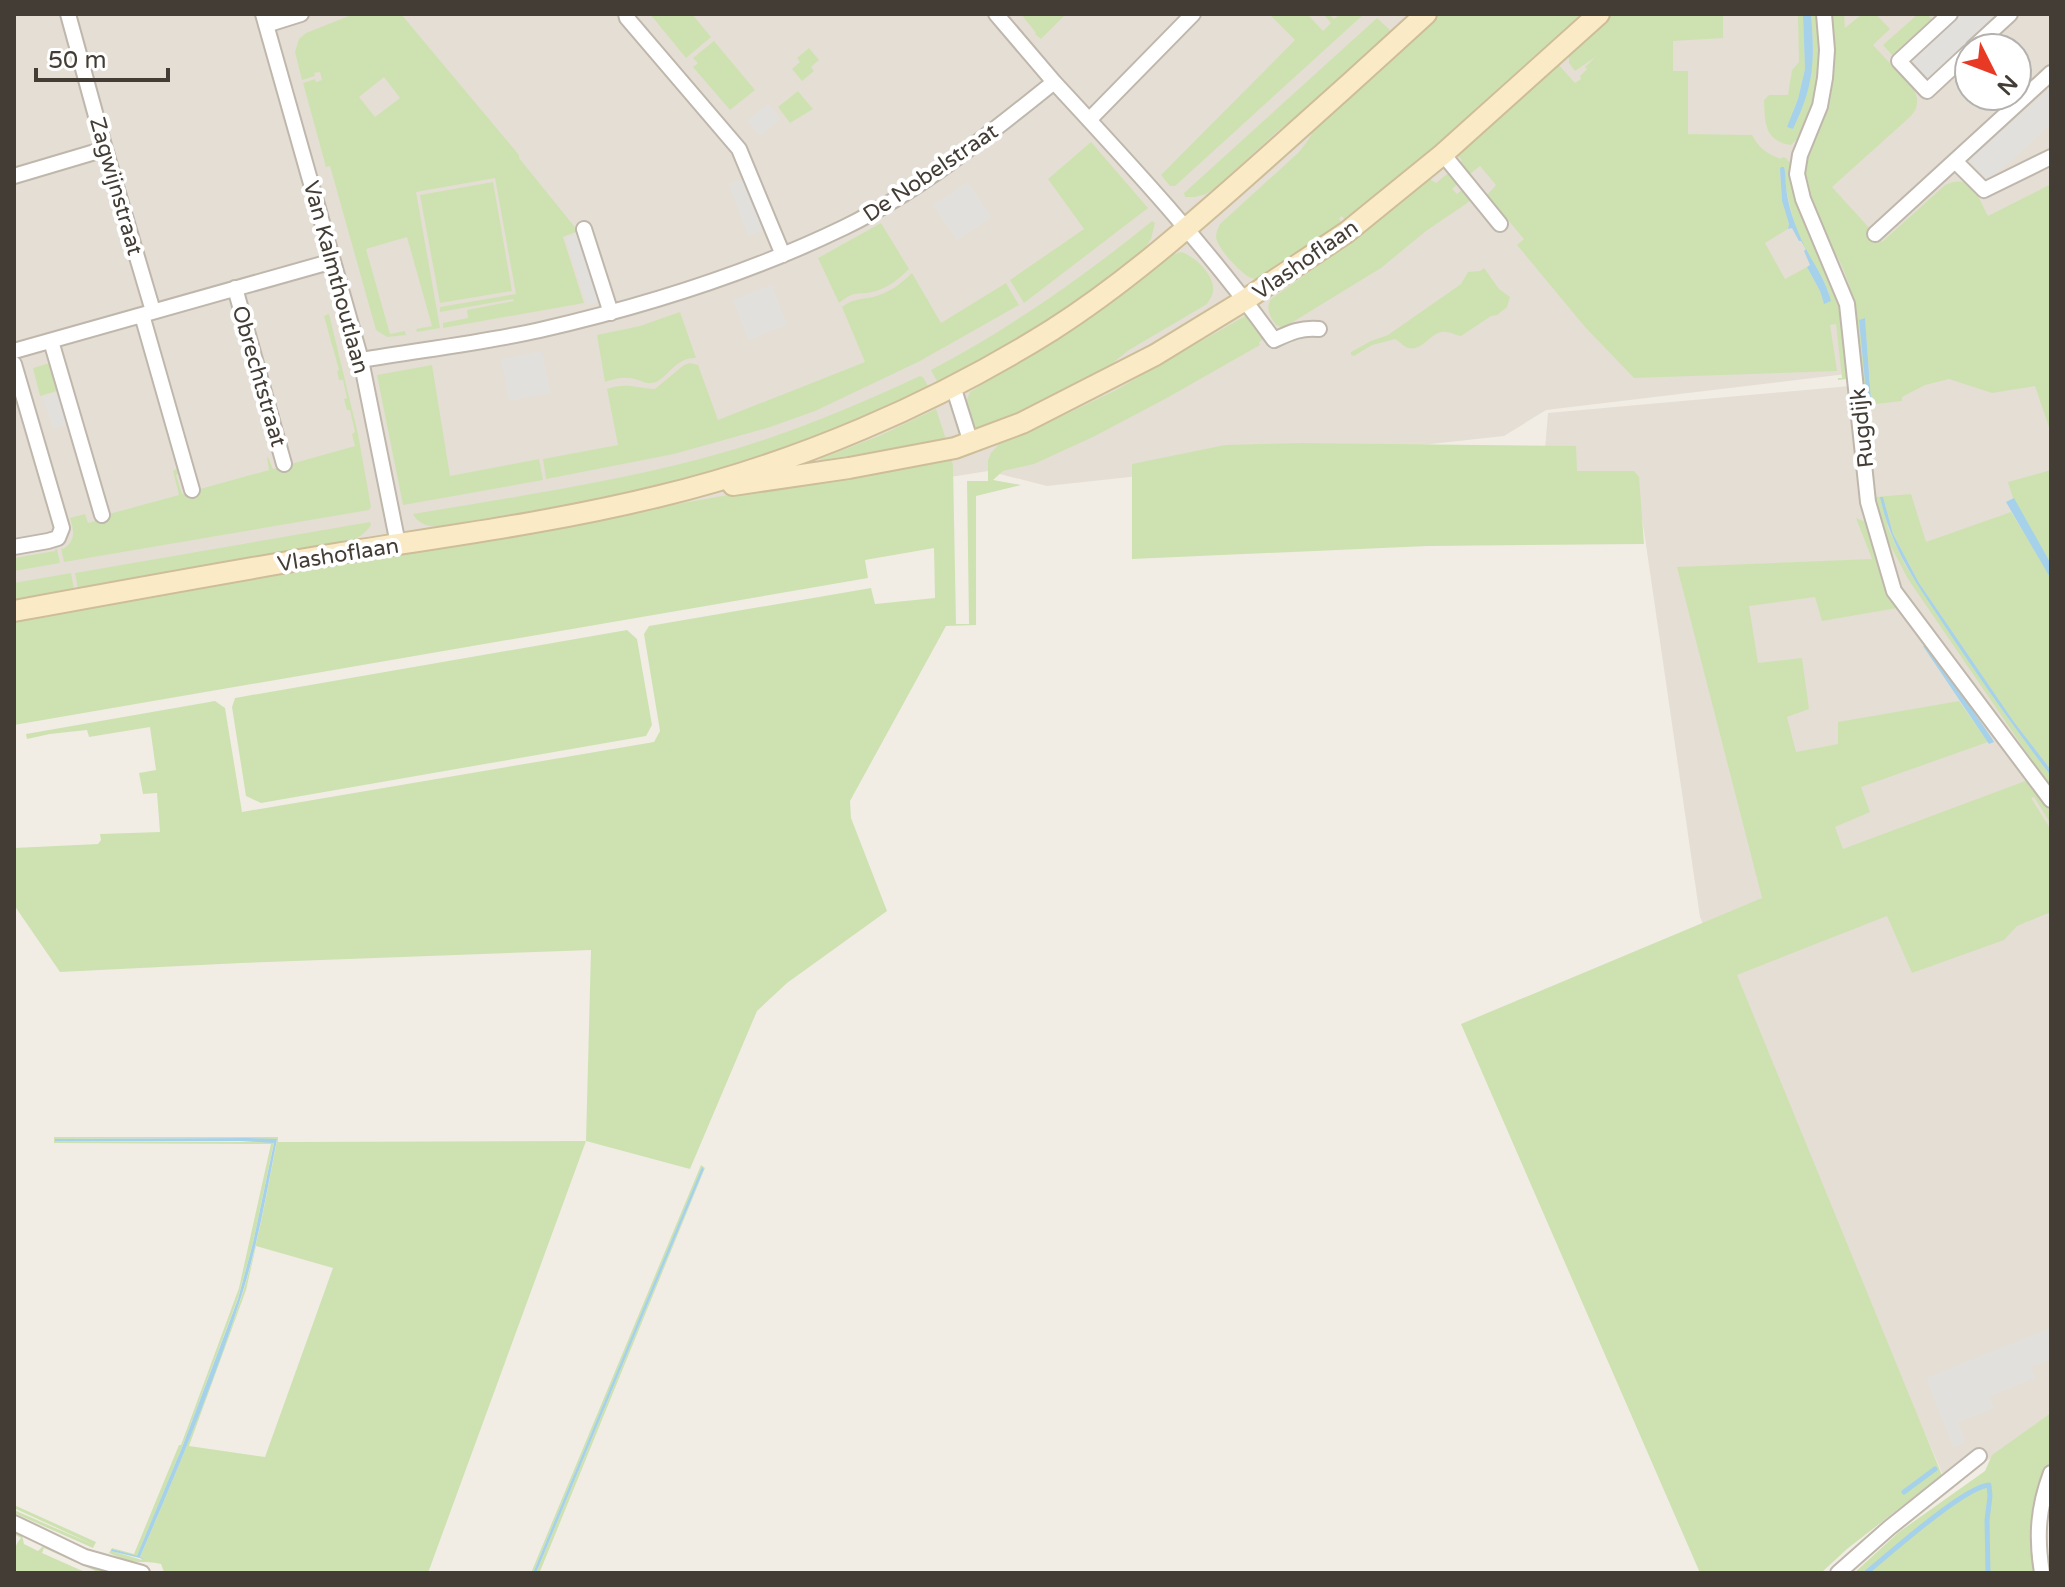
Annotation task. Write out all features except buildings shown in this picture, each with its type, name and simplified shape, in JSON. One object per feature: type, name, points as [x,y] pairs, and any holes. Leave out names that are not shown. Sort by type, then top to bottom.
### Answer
[{"type":"street","name":"Zagwijnstraat","points":[[68,14],[148,313]]},
{"type":"street","points":[[264,20],[301,14]]},
{"type":"street","points":[[626,14],[739,149],[783,255]]},
{"type":"street","points":[[996,14],[1186,229],[1274,340],[1306,328],[1319,329]]},
{"type":"street","points":[[1089,120],[1193,14]]},
{"type":"street","name":"Vlashoflaan","points":[[14,611],[222,573],[554,520],[662,496],[738,474],[877,422],[953,386],[1052,329],[1128,277],[1426,14]]},
{"type":"street","name":"Vlashoflaan","points":[[662,496],[849,468],[955,448],[1022,423],[1155,355],[1347,232],[1443,154],[1599,14]]},
{"type":"street","name":"Rugdijk","points":[[1824,14],[1827,50],[1825,78],[1820,106],[1800,155],[1797,174],[1803,199],[1847,304],[1868,502],[1894,591],[2051,800]]},
{"type":"street","points":[[1950,14],[1899,61],[1927,91],[1953,67]]},
{"type":"street","points":[[1990,32],[2010,14]]},
{"type":"street","name":"Van Kalmthoutlaan","points":[[264,20],[361,360],[398,544]]},
{"type":"street","points":[[1875,234],[2051,73]]},
{"type":"street","name":"De Nobelstraat","points":[[361,360],[537,331],[611,313],[707,285],[783,255],[847,226],[909,189],[972,148],[1054,82]]},
{"type":"street","points":[[14,176],[105,149]]},
{"type":"street","points":[[1443,154],[1500,224]]},
{"type":"street","points":[[1955,161],[1984,190],[2051,157]]},
{"type":"street","points":[[584,229],[611,313]]},
{"type":"street","name":"Obrechtstraat","points":[[14,351],[333,261]]},
{"type":"street","name":"Obrechtstraat","points":[[235,288],[284,464]]},
{"type":"street","points":[[148,313],[192,490]]},
{"type":"street","points":[[51,341],[102,515]]},
{"type":"street","points":[[14,364],[62,528],[58,538],[14,547]]},
{"type":"street","points":[[953,386],[971,443]]},
{"type":"street","points":[[1838,1573],[1979,1456]]},
{"type":"street","points":[[2042,1573],[2038,1536],[2040,1507],[2051,1473]]},
{"type":"street","points":[[14,1523],[85,1557],[142,1573]]},
{"type":"shaded area","points":[[14,14],[2051,14],[2051,303],[1954,361],[1546,410],[1504,436],[1047,486],[988,471],[84,615],[14,631]]},
{"type":"shaded area","points":[[1961,14],[2001,14],[1981,32],[1953,32],[1953,58],[1925,83],[1907,62]]},
{"type":"shaded area","points":[[2051,87],[2051,124],[1988,181],[1969,160],[2023,112],[2033,112],[2033,103]]},
{"type":"shaded area","points":[[768,104],[780,119],[760,136],[747,121]]},
{"type":"shaded area","points":[[744,179],[763,230],[748,236],[729,184]]},
{"type":"shaded area","points":[[968,182],[991,217],[957,240],[933,205]]},
{"type":"shaded area","points":[[580,233],[601,301],[587,305],[566,238]]},
{"type":"shaded area","points":[[772,285],[787,325],[748,340],[733,300]]},
{"type":"shaded area","points":[[542,351],[550,393],[509,401],[501,359]]},
{"type":"shaded area","points":[[2051,368],[2051,1427],[1946,1482],[1700,917],[1635,478],[1543,474],[1548,413]]},
{"type":"shaded area","points":[[60,392],[69,424],[53,429],[43,397]]},
{"type":"shaded area","points":[[2051,1328],[2051,1359],[2031,1367],[2035,1378],[1989,1396],[1994,1408],[1958,1422],[1965,1442],[1953,1447],[1926,1378]]},
{"type":"green space","points":[[354,14],[401,14],[578,231],[563,237],[584,303],[443,328],[443,323],[468,318],[467,310],[514,301],[440,312],[440,307],[516,294],[495,178],[416,192],[440,328],[417,332],[416,329],[432,326],[407,237],[366,249],[390,334],[405,331],[406,335],[387,337],[376,330],[303,83],[322,80],[320,72],[302,80],[295,52],[299,39],[306,33]],"holes":[[[384,77],[400,98],[375,117],[359,97]]]},
{"type":"green space","points":[[650,14],[692,14],[711,37],[686,58]]},
{"type":"green space","points":[[1021,14],[1066,14],[1041,39]]},
{"type":"green space","points":[[1269,14],[1311,14],[1309,16],[1323,31],[1331,23],[1323,14],[1329,14],[1334,19],[1340,14],[1364,14],[1175,186],[1170,186],[1161,175],[1295,40]]},
{"type":"green space","points":[[1435,14],[1584,14],[1447,138],[1346,221],[1342,216],[1339,218],[1342,224],[1264,279],[1247,276],[1217,242],[1220,224],[1299,152],[1316,124]]},
{"type":"green space","points":[[1613,14],[1723,14],[1723,38],[1673,41],[1673,71],[1688,71],[1688,134],[1752,135],[1764,150],[1781,159],[1786,158],[1792,165],[1792,182],[1799,210],[1824,261],[1838,300],[1847,379],[1838,380],[1842,378],[1836,324],[1830,325],[1837,371],[1634,378],[1585,327],[1517,245],[1524,239],[1487,195],[1496,185],[1480,166],[1470,174],[1457,155],[1558,64],[1575,83],[1597,56],[1575,71],[1569,63],[1569,54]],"holes":[[[1782,167],[1798,233],[1829,293],[1824,304],[1807,267],[1785,279],[1765,243],[1788,229],[1782,201]]]},
{"type":"green space","points":[[1798,14],[1803,14],[1805,69],[1793,111],[1793,129],[1805,100],[1811,73],[1811,14],[1817,14],[1820,56],[1814,96],[1798,141],[1791,145],[1771,135],[1766,123],[1764,100],[1769,95],[1788,95],[1792,70],[1799,62]]},
{"type":"green space","points":[[1832,14],[1844,14],[1845,28],[1862,14],[1876,14],[1890,29],[1873,45],[1912,87],[1917,98],[1916,109],[1911,116],[1832,187],[1882,242],[1945,185],[1954,182],[1968,184],[1988,216],[2051,184],[2051,433],[2035,386],[1992,393],[1949,379],[1925,385],[1902,397],[1902,401],[1867,405],[1864,402],[1859,338],[1851,291],[1812,206],[1806,181],[1809,151],[1831,82],[1834,60]],"holes":[[[1865,319],[1871,401],[1868,402],[1859,320]]]},
{"type":"green space","points":[[1918,14],[1927,14],[1932,19],[1892,55],[1883,45]]},
{"type":"green space","points":[[1377,18],[1392,36],[1321,104],[1280,129],[1215,188],[1206,194],[1185,197],[1184,193]]},
{"type":"green space","points":[[714,41],[755,90],[730,110],[693,67],[698,63],[693,58]]},
{"type":"green space","points":[[809,48],[819,60],[811,67],[814,71],[802,81],[792,69],[800,62],[797,58]]},
{"type":"green space","points":[[798,91],[813,109],[790,123],[778,107]]},
{"type":"green space","points":[[1091,142],[1148,208],[1024,303],[1010,280],[1084,229],[1048,179]]},
{"type":"green space","points":[[1452,170],[1462,180],[1452,189],[1457,194],[1466,186],[1476,197],[1426,231],[1381,268],[1283,328],[1276,325],[1268,310],[1271,299],[1348,244],[1430,179],[1436,183]]},
{"type":"green space","points":[[493,182],[512,291],[440,303],[420,195]]},
{"type":"green space","points":[[1152,221],[1155,223],[1151,239],[1145,248],[1113,275],[1028,334],[939,385],[931,370],[1045,301]]},
{"type":"green space","points":[[881,223],[909,269],[885,287],[853,294],[839,303],[818,258]]},
{"type":"green space","points":[[1181,252],[1198,262],[1208,273],[1213,292],[1207,304],[1129,350],[1095,377],[1025,413],[977,430],[975,428],[966,402],[970,392],[1060,337],[1166,257]]},
{"type":"green space","points":[[1484,268],[1499,289],[1510,297],[1507,307],[1497,315],[1461,336],[1438,333],[1416,348],[1405,346],[1395,339],[1351,355],[1351,352],[1371,341],[1388,335],[1461,284],[1468,272]]},
{"type":"green space","points":[[912,273],[941,323],[1006,283],[1019,305],[920,361],[815,411],[674,454],[546,479],[543,459],[618,445],[607,389],[625,386],[655,389],[684,365],[698,365],[718,420],[865,362],[842,307],[884,293]]},
{"type":"green space","points":[[680,312],[696,358],[681,361],[656,382],[626,378],[605,382],[597,335],[640,326]]},
{"type":"green space","points":[[329,314],[358,434],[371,507],[369,510],[64,562],[61,548],[70,543],[73,535],[70,518],[85,514],[88,523],[109,517],[109,514],[179,495],[173,471],[178,468],[176,475],[182,494],[269,470],[267,457],[273,469],[355,446],[352,434],[355,432],[344,399],[347,398],[343,380],[339,380],[324,316]]},
{"type":"green space","points":[[1245,316],[1251,316],[1267,337],[1259,342],[1260,345],[1093,437],[1034,464],[1003,471],[993,480],[1021,485],[976,496],[976,625],[946,626],[850,801],[851,818],[887,911],[787,983],[757,1011],[690,1169],[586,1141],[591,950],[60,972],[14,905],[14,848],[98,844],[100,834],[160,832],[157,793],[143,794],[139,773],[156,770],[150,727],[89,737],[87,730],[27,739],[26,734],[215,701],[225,708],[242,812],[654,742],[660,731],[644,634],[649,626],[871,588],[875,604],[935,598],[934,548],[865,560],[868,578],[14,725],[14,620],[951,456],[956,624],[969,624],[967,481],[988,481],[988,460],[999,444],[1116,390]]},
{"type":"green space","points":[[50,363],[60,390],[40,396],[33,368]]},
{"type":"green space","points":[[432,365],[450,476],[539,459],[543,480],[403,505],[377,375]]},
{"type":"green space","points":[[920,376],[930,390],[813,441],[683,482],[441,526],[425,524],[413,514],[590,483],[696,460],[810,423]]},
{"type":"green space","points":[[936,409],[946,439],[820,461],[820,459]]},
{"type":"green space","points":[[1225,445],[1576,446],[1577,471],[1634,471],[1639,477],[1644,544],[1427,546],[1132,559],[1132,464]]},
{"type":"green space","points":[[2051,470],[2051,564],[2013,498],[2008,482]]},
{"type":"green space","points":[[1911,494],[1926,542],[2011,512],[2051,576],[2051,770],[2014,722],[1919,583],[1893,534],[1883,497],[1888,528],[1905,565],[2051,776],[2051,788],[1908,579],[1887,539],[1875,497]]},
{"type":"green space","points":[[1856,518],[1866,522],[1874,545],[1902,597],[1897,608],[1822,621],[1815,597],[1749,606],[1758,663],[1802,658],[1809,709],[1787,717],[1796,752],[1838,744],[1838,722],[1959,701],[1988,742],[1861,787],[1870,812],[1835,827],[1843,849],[2028,780],[2051,813],[2051,824],[2034,797],[2031,798],[2051,830],[2051,912],[2017,926],[2004,940],[1912,973],[1887,916],[1737,975],[1942,1475],[1821,1573],[1700,1573],[1461,1024],[1762,898],[1677,567],[1872,559]]},
{"type":"green space","points":[[370,522],[363,534],[345,543],[78,589],[75,573]]},
{"type":"green space","points":[[55,549],[60,563],[14,571],[14,558]]},
{"type":"green space","points":[[71,573],[74,590],[14,601],[14,583]]},
{"type":"green space","points":[[627,630],[637,639],[652,725],[646,736],[261,803],[246,796],[232,707],[235,698]]},
{"type":"green space","points":[[54,1137],[278,1137],[278,1142],[586,1141],[428,1573],[164,1572],[161,1564],[131,1561],[109,1553],[112,1548],[134,1554],[181,1445],[239,1288],[271,1144],[54,1143]],"holes":[[[56,1139],[277,1140],[253,1257],[219,1361],[140,1557],[142,1560],[112,1551],[137,1557],[183,1445],[238,1298],[274,1142]],[[256,1246],[333,1268],[265,1457],[189,1446],[246,1290]]]},
{"type":"green space","points":[[701,1165],[705,1168],[541,1569],[536,1573],[702,1168],[531,1573]]},
{"type":"green space","points":[[2051,1413],[2051,1459],[2034,1505],[2031,1556],[2034,1573],[1854,1573],[1899,1532],[1985,1471],[1992,1455]]},
{"type":"green space","points":[[14,1505],[96,1542],[93,1548],[14,1513],[14,1510],[94,1545],[14,1508]]},
{"type":"green space","points":[[14,1527],[21,1530],[24,1544],[38,1551],[47,1542],[110,1573],[100,1573],[44,1548],[42,1553],[87,1573],[14,1573],[15,1550],[21,1538],[14,1534]]},
{"type":"water","points":[[1803,14],[1811,14],[1813,60],[1805,100],[1793,129],[1787,127],[1805,69]]},
{"type":"water","points":[[1781,167],[1784,167],[1788,198],[1797,228],[1828,291],[1831,301],[1824,304],[1807,267],[1810,265],[1804,251],[1806,249],[1792,228],[1788,229],[1782,201]]},
{"type":"water","points":[[1865,318],[1871,401],[1867,402],[1859,320]]},
{"type":"water","points":[[1880,497],[1883,497],[1893,534],[1919,583],[2014,722],[2051,770],[2051,776],[1918,585],[1892,536]]},
{"type":"water","points":[[2014,498],[2051,564],[2051,579],[2006,502]]},
{"type":"water","points":[[1927,644],[1994,742],[1989,744],[1923,646]]},
{"type":"water","points":[[55,1139],[277,1139],[253,1256],[231,1328],[140,1557],[144,1559],[111,1551],[137,1556],[183,1445],[238,1299],[274,1143]]},
{"type":"water","points":[[702,1167],[704,1169],[536,1573],[533,1573]]},
{"type":"waterway","points":[[1904,1492],[1935,1469]]},
{"type":"waterway","points":[[1866,1573],[1945,1509],[1989,1485],[1988,1573]]}]
